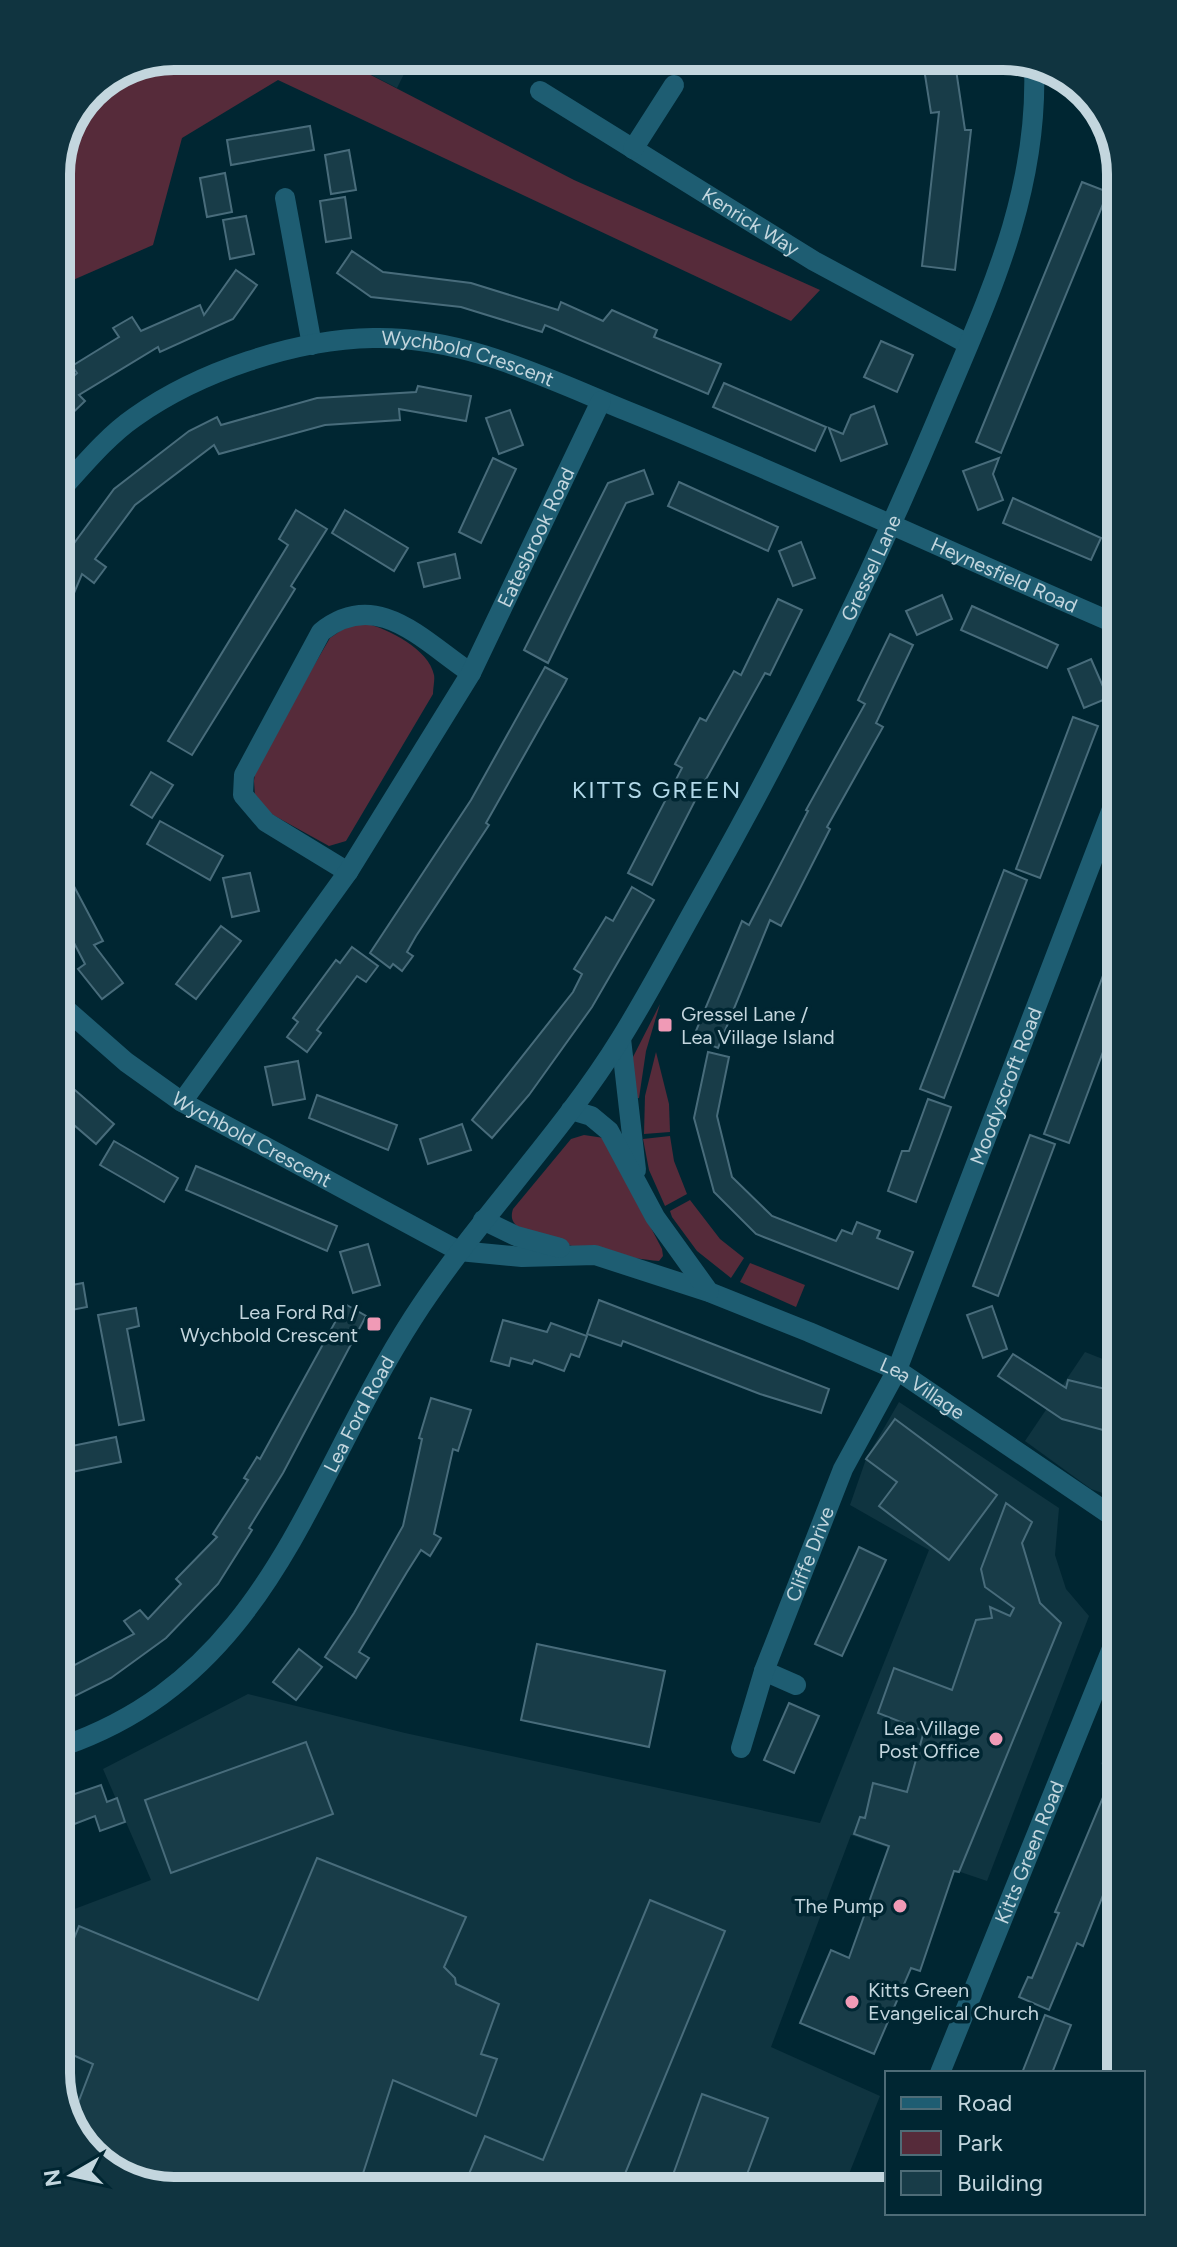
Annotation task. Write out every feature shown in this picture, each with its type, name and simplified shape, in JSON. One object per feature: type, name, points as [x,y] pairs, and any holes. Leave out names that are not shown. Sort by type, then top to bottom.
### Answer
[{"type":"street","name":"Gressel Lane","points":[[621,1039],[757,797],[892,528],[1010,243],[1021,204],[1033,126],[1034,75]]},
{"type":"street","points":[[633,149],[674,85]]},
{"type":"street","name":"Kenrick Way","points":[[540,91],[814,261],[968,344]]},
{"type":"street","points":[[285,198],[312,345]]},
{"type":"street","name":"Wychbold Crescent","points":[[70,481],[134,418],[187,385],[227,369],[312,345],[374,338],[466,348],[749,460],[892,528]]},
{"type":"street","name":"Eatesbrook Road","points":[[182,1102],[348,872],[471,673],[601,401]]},
{"type":"street","name":"Heynesfield Road","points":[[892,528],[1107,620]]},
{"type":"street","points":[[348,872],[266,822],[243,795],[244,775],[321,632],[339,617],[367,612],[386,616],[471,673]]},
{"type":"street","name":"Moodyscroft Road","points":[[897,1370],[1107,822]]},
{"type":"street","name":"Wychbold Crescent","points":[[70,1013],[126,1062],[182,1102],[459,1251]]},
{"type":"street","name":"Lea Ford Road","points":[[70,1743],[148,1704],[219,1645],[249,1611],[287,1552],[411,1322],[459,1251],[571,1110],[621,1039]]},
{"type":"street","name":"Lea Village","points":[[621,1039],[639,1188]]},
{"type":"street","name":"Lea Village","points":[[571,1110],[591,1116],[609,1131],[672,1244],[709,1292]]},
{"type":"street","points":[[483,1220],[547,1247],[595,1255]]},
{"type":"street","name":"Lea Village","points":[[459,1251],[522,1257],[595,1255],[709,1292],[897,1370],[953,1404],[1107,1512]]},
{"type":"street","name":"Cliffe Drive","points":[[741,1748],[764,1671],[843,1469],[897,1370]]},
{"type":"street","name":"Kitts Green Road","points":[[941,2071],[1107,1661]]},
{"type":"street","points":[[764,1671],[796,1685]]},
{"type":"shaded area","points":[[362,70],[406,70],[397,88]]},
{"type":"shaded area","points":[[1085,1352],[1107,1361],[1107,1495],[1091,1489],[1025,1441]]},
{"type":"shaded area","points":[[899,1402],[1059,1508],[1055,1555],[1066,1589],[1089,1616],[987,1881],[851,1835],[771,2047],[880,2096],[848,2177],[167,2177],[140,2171],[112,2157],[112,2135],[90,2135],[78,2113],[70,2073],[70,1911],[151,1880],[103,1769],[248,1694],[405,1733],[820,1823],[929,1550],[850,1505],[866,1459]]},
{"type":"shaded area","points":[[1107,1747],[1107,1767],[1101,1764]]},
{"type":"green space","points":[[361,70],[574,180],[820,290],[791,321],[278,80],[182,138],[153,245],[70,281],[70,167],[78,134],[100,100],[116,87],[153,72]]},
{"type":"green space","points":[[365,623],[396,635],[424,657],[434,675],[433,694],[346,841],[329,846],[264,810],[255,796],[256,765],[330,638],[346,627]]},
{"type":"green space","points":[[660,1004],[646,1051],[639,1098],[632,1099],[633,1057]]},
{"type":"green space","points":[[656,1052],[669,1104],[670,1132],[644,1134],[645,1096]]},
{"type":"green space","points":[[584,1135],[604,1138],[662,1249],[663,1256],[659,1261],[563,1244],[527,1232],[514,1222],[513,1209],[571,1139]]},
{"type":"green space","points":[[670,1136],[674,1161],[687,1194],[665,1206],[649,1170],[643,1139]]},
{"type":"green space","points":[[690,1200],[720,1239],[744,1258],[731,1278],[697,1251],[672,1217],[670,1211]]},
{"type":"green space","points":[[750,1263],[805,1285],[796,1307],[740,1282]]},
{"type":"building","points":[[924,70],[956,70],[965,130],[971,130],[955,270],[922,266],[939,112],[931,113]]},
{"type":"building","points":[[310,126],[314,150],[231,165],[227,140]]},
{"type":"building","points":[[349,150],[356,190],[331,194],[325,155]]},
{"type":"building","points":[[225,173],[232,212],[207,217],[200,178]]},
{"type":"building","points":[[1082,182],[1107,192],[1001,453],[976,442]]},
{"type":"building","points":[[345,197],[351,238],[326,242],[320,201]]},
{"type":"building","points":[[246,216],[254,254],[230,259],[223,220]]},
{"type":"building","points":[[352,251],[383,272],[471,283],[558,310],[561,302],[603,321],[612,310],[657,330],[654,337],[721,364],[708,394],[545,325],[542,332],[461,307],[371,297],[337,273]]},
{"type":"building","points":[[236,270],[257,285],[233,319],[160,352],[158,347],[79,395],[85,401],[70,415],[70,380],[77,373],[72,366],[119,337],[113,328],[132,317],[141,331],[200,305],[204,315]]},
{"type":"building","points":[[881,341],[913,355],[897,392],[864,377]]},
{"type":"building","points":[[724,383],[826,427],[815,451],[713,407]]},
{"type":"building","points":[[418,386],[471,396],[466,421],[399,409],[400,420],[325,425],[219,454],[214,445],[135,505],[95,559],[106,567],[94,583],[82,574],[70,602],[70,549],[114,489],[189,431],[217,417],[221,425],[317,398],[416,392]]},
{"type":"building","points":[[874,406],[887,444],[841,461],[829,428],[843,434],[851,415]]},
{"type":"building","points":[[510,410],[523,445],[499,454],[486,418]]},
{"type":"building","points":[[493,458],[516,469],[481,543],[459,532]]},
{"type":"building","points":[[999,458],[993,474],[1003,500],[978,510],[963,471]]},
{"type":"building","points":[[644,470],[653,494],[626,503],[548,663],[524,650],[608,483]]},
{"type":"building","points":[[679,482],[778,527],[768,551],[668,506]]},
{"type":"building","points":[[1013,498],[1101,538],[1091,560],[1003,523]]},
{"type":"building","points":[[296,510],[327,529],[291,586],[295,589],[192,755],[168,741],[288,545],[279,539]]},
{"type":"building","points":[[345,510],[408,548],[394,571],[332,533]]},
{"type":"building","points":[[801,542],[815,578],[793,586],[779,551]]},
{"type":"building","points":[[455,554],[460,578],[424,587],[418,563]]},
{"type":"building","points":[[942,595],[952,619],[917,635],[906,611]]},
{"type":"building","points":[[778,599],[802,610],[770,675],[765,673],[705,781],[652,885],[628,873],[682,768],[675,764],[700,718],[706,721],[734,671],[741,675]]},
{"type":"building","points":[[972,606],[1058,645],[1047,668],[961,630]]},
{"type":"building","points":[[890,634],[913,645],[876,723],[883,727],[827,827],[830,829],[781,926],[770,920],[718,1048],[693,1038],[742,921],[749,925],[806,810],[865,704],[858,700]]},
{"type":"building","points":[[1091,659],[1107,698],[1084,708],[1068,669]]},
{"type":"building","points":[[545,667],[567,679],[565,683],[486,823],[489,825],[407,952],[413,956],[402,971],[393,964],[390,968],[370,953],[471,800]]},
{"type":"building","points":[[1073,717],[1098,726],[1040,878],[1016,869]]},
{"type":"building","points":[[151,772],[173,785],[152,818],[131,805]]},
{"type":"building","points":[[160,821],[223,856],[210,880],[147,844]]},
{"type":"building","points":[[1004,870],[1027,880],[944,1098],[920,1089]]},
{"type":"building","points":[[250,873],[259,911],[232,917],[223,878]]},
{"type":"building","points":[[70,879],[103,941],[94,945],[123,983],[102,999],[78,969],[85,964],[70,935]]},
{"type":"building","points":[[632,887],[654,900],[592,1007],[529,1095],[492,1138],[472,1120],[573,992],[582,974],[574,969],[606,917],[613,921]]},
{"type":"building","points":[[221,926],[241,941],[196,999],[176,984]]},
{"type":"building","points":[[352,947],[378,966],[366,982],[357,976],[317,1030],[321,1033],[307,1052],[287,1037],[298,1022],[293,1018],[336,960],[340,963]]},
{"type":"building","points":[[1107,965],[1107,1041],[1069,1143],[1044,1134]]},
{"type":"building","points":[[708,1052],[729,1057],[717,1116],[732,1177],[772,1216],[836,1241],[842,1230],[852,1234],[857,1222],[880,1231],[877,1238],[913,1252],[898,1289],[756,1234],[714,1192],[694,1118]]},
{"type":"building","points":[[298,1061],[305,1099],[273,1105],[265,1067]]},
{"type":"building","points":[[70,1086],[114,1124],[96,1144],[70,1122]]},
{"type":"building","points":[[317,1095],[397,1125],[388,1150],[309,1118]]},
{"type":"building","points":[[928,1099],[951,1107],[916,1202],[888,1191],[902,1151],[909,1151]]},
{"type":"building","points":[[462,1124],[471,1150],[428,1164],[420,1139]]},
{"type":"building","points":[[1030,1135],[1055,1144],[998,1296],[973,1286]]},
{"type":"building","points":[[114,1141],[178,1178],[164,1202],[100,1165]]},
{"type":"building","points":[[196,1166],[337,1226],[327,1251],[186,1190]]},
{"type":"building","points":[[368,1244],[380,1285],[353,1293],[340,1252]]},
{"type":"building","points":[[83,1283],[87,1307],[70,1310],[70,1285]]},
{"type":"building","points":[[599,1300],[829,1389],[821,1413],[760,1394],[623,1341],[621,1346],[587,1334]]},
{"type":"building","points":[[345,1304],[366,1316],[283,1473],[249,1528],[252,1530],[218,1584],[166,1638],[111,1678],[70,1698],[70,1667],[134,1634],[124,1621],[140,1610],[148,1619],[181,1584],[176,1579],[217,1537],[213,1534],[248,1480],[244,1478],[257,1457],[260,1459]]},
{"type":"building","points":[[992,1306],[1007,1349],[983,1358],[967,1315]]},
{"type":"building","points":[[136,1308],[139,1326],[127,1329],[144,1420],[119,1425],[98,1315]]},
{"type":"building","points":[[503,1320],[547,1332],[551,1323],[587,1336],[579,1357],[571,1354],[564,1371],[534,1360],[532,1364],[511,1358],[509,1366],[491,1361]]},
{"type":"building","points":[[1013,1354],[1066,1388],[1068,1380],[1107,1389],[1107,1431],[1062,1419],[998,1376]]},
{"type":"building","points":[[431,1398],[471,1410],[458,1451],[453,1449],[434,1534],[441,1538],[430,1556],[421,1550],[407,1572],[359,1652],[369,1658],[356,1678],[325,1657],[354,1613],[403,1526],[422,1439],[419,1438]]},
{"type":"building","points":[[895,1419],[997,1495],[949,1560],[879,1506],[897,1482],[866,1459]]},
{"type":"building","points":[[116,1437],[121,1462],[70,1472],[70,1446]]},
{"type":"building","points":[[1006,1503],[1032,1522],[1022,1543],[1040,1603],[1061,1623],[959,1872],[954,1871],[920,1971],[911,1968],[874,2054],[800,2023],[831,1950],[849,1958],[889,1846],[854,1834],[860,1817],[865,1818],[873,1783],[907,1792],[924,1731],[878,1713],[894,1668],[952,1690],[976,1620],[992,1618],[990,1607],[1010,1616],[1014,1608],[985,1587],[981,1569]]},
{"type":"building","points":[[859,1547],[886,1560],[842,1656],[815,1644]]},
{"type":"building","points":[[537,1644],[665,1671],[649,1747],[521,1720]]},
{"type":"building","points":[[299,1649],[322,1667],[296,1700],[273,1682]]},
{"type":"building","points":[[789,1703],[819,1716],[794,1773],[764,1760]]},
{"type":"building","points":[[306,1742],[333,1814],[171,1873],[145,1800]]},
{"type":"building","points":[[101,1785],[107,1802],[117,1798],[125,1822],[100,1831],[95,1816],[70,1826],[70,1796]]},
{"type":"building","points":[[1107,1788],[1107,1885],[1083,1946],[1077,1943],[1049,2010],[1019,1997],[1028,1977],[1032,1978],[1059,1913],[1055,1912]]},
{"type":"building","points":[[317,1858],[466,1917],[444,1967],[455,1978],[456,1984],[499,2004],[481,2054],[497,2059],[476,2116],[393,2080],[362,2177],[167,2177],[128,2166],[112,2157],[112,2135],[90,2135],[76,2108],[93,2064],[70,2054],[70,1948],[79,1926],[258,2000]]},
{"type":"building","points":[[650,1900],[725,1931],[624,2177],[468,2177],[485,2136],[543,2160]]},
{"type":"building","points":[[1045,2015],[1071,2025],[1053,2071],[1023,2071]]},
{"type":"building","points":[[702,2094],[768,2118],[746,2177],[672,2177]]},
{"type":"place","name":"Gressel Lane / Lea Village Island","points":[[665,1025]]},
{"type":"place","name":"Lea Ford Rd / Wychbold Crescent","points":[[374,1324]]},
{"type":"place","name":"Lea Village Post Office","points":[[996,1739]]},
{"type":"place","name":"The Pump","points":[[900,1906]]},
{"type":"place","name":"Kitts Green Evangelical Church","points":[[852,2002]]},
{"type":"district","name":"KITTS GREEN","points":[[657,790]]}]
